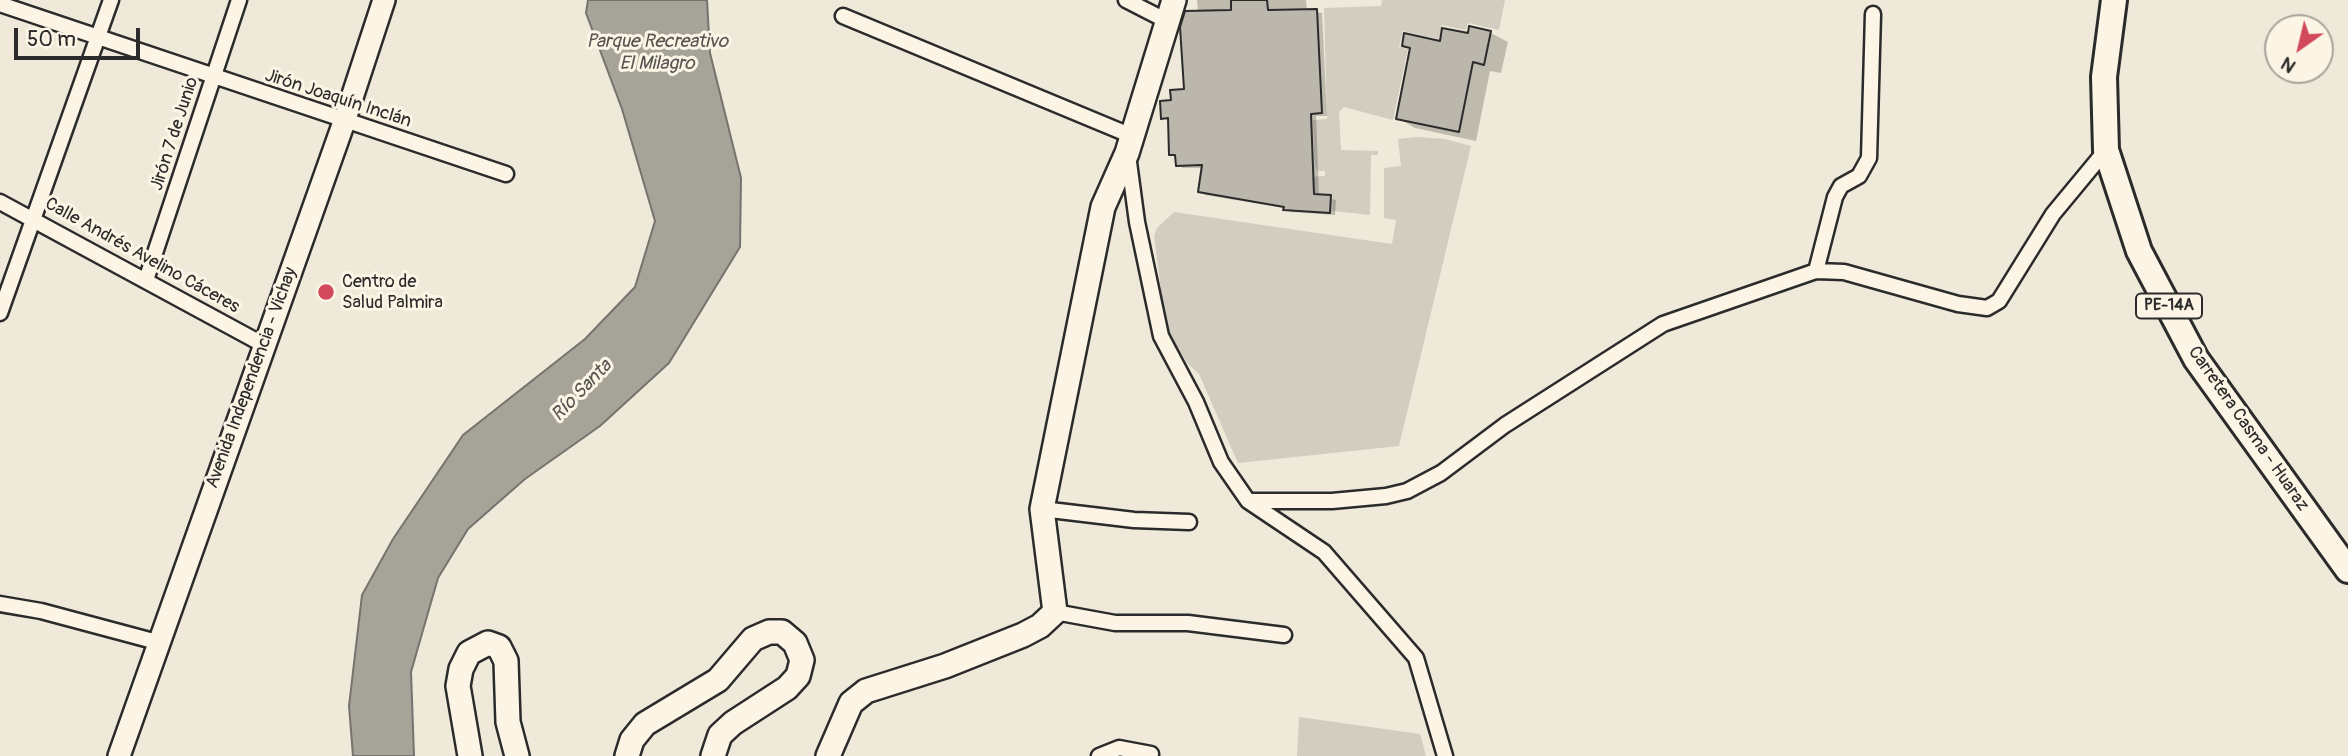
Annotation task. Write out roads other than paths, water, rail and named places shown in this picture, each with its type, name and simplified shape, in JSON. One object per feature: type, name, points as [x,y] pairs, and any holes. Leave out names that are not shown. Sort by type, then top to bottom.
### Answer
[{"type":"highway","name":"Carretera Casma - Huaraz","points":[[2114,0],[2104,77],[2106,150],[2140,251],[2196,359],[2348,570]]},
{"type":"main road","name":"Avenida Independencia - Vichay","points":[[119,756],[157,642],[344,122],[384,0]]},
{"type":"main road","points":[[828,756],[851,703],[866,691],[945,666],[1023,635],[1040,626],[1055,612],[1042,509],[1103,207],[1130,145],[1170,11]]},
{"type":"main road","points":[[627,756],[632,740],[645,724],[718,680],[753,639],[769,632],[782,632],[795,643],[802,660],[798,676],[788,688],[733,723],[720,735],[713,756]]},
{"type":"main road","points":[[470,756],[458,686],[461,668],[469,653],[488,643],[499,647],[506,660],[508,722],[517,756]]},
{"type":"street","points":[[0,313],[111,0]]},
{"type":"street","name":"Jirón 7 de Junio","points":[[146,280],[240,0]]},
{"type":"street","points":[[1126,0],[1170,11]]},
{"type":"street","name":"Jirón Joaquín Inclán","points":[[0,4],[344,122],[506,174]]},
{"type":"street","points":[[1816,271],[1835,197],[1841,186],[1859,176],[1869,158],[1873,14]]},
{"type":"street","points":[[843,16],[1130,145],[1137,222],[1161,336],[1196,402],[1221,462],[1248,501],[1324,552],[1416,658],[1445,756]]},
{"type":"street","points":[[1248,501],[1332,501],[1386,496],[1407,491],[1441,473],[1505,425],[1663,324],[1816,271],[1844,272],[1958,304],[1987,308],[1999,301],[2053,214],[2106,150]]},
{"type":"street","name":"Calle Andrés Avelino Cáceres","points":[[0,202],[264,345]]},
{"type":"street","points":[[1042,509],[1134,520],[1189,522]]},
{"type":"street","points":[[0,604],[41,611],[157,642]]},
{"type":"street","points":[[1055,612],[1115,623],[1188,623],[1284,635]]},
{"type":"street","points":[[1099,756],[1119,748],[1151,754]]},
{"type":"water","name":"Parque Recreativo El Milagro","points":[[588,0],[707,0],[710,53],[741,178],[740,247],[669,363],[600,426],[525,479],[468,529],[438,578],[411,672],[414,756],[353,756],[349,706],[362,595],[393,539],[463,435],[585,339],[635,287],[655,221],[622,109],[586,13]]},
{"type":"place","name":"Centro de Salud Palmira","points":[[326,292]]},
{"type":"water label","name":"Río Santa","points":[[582,391]]}]
